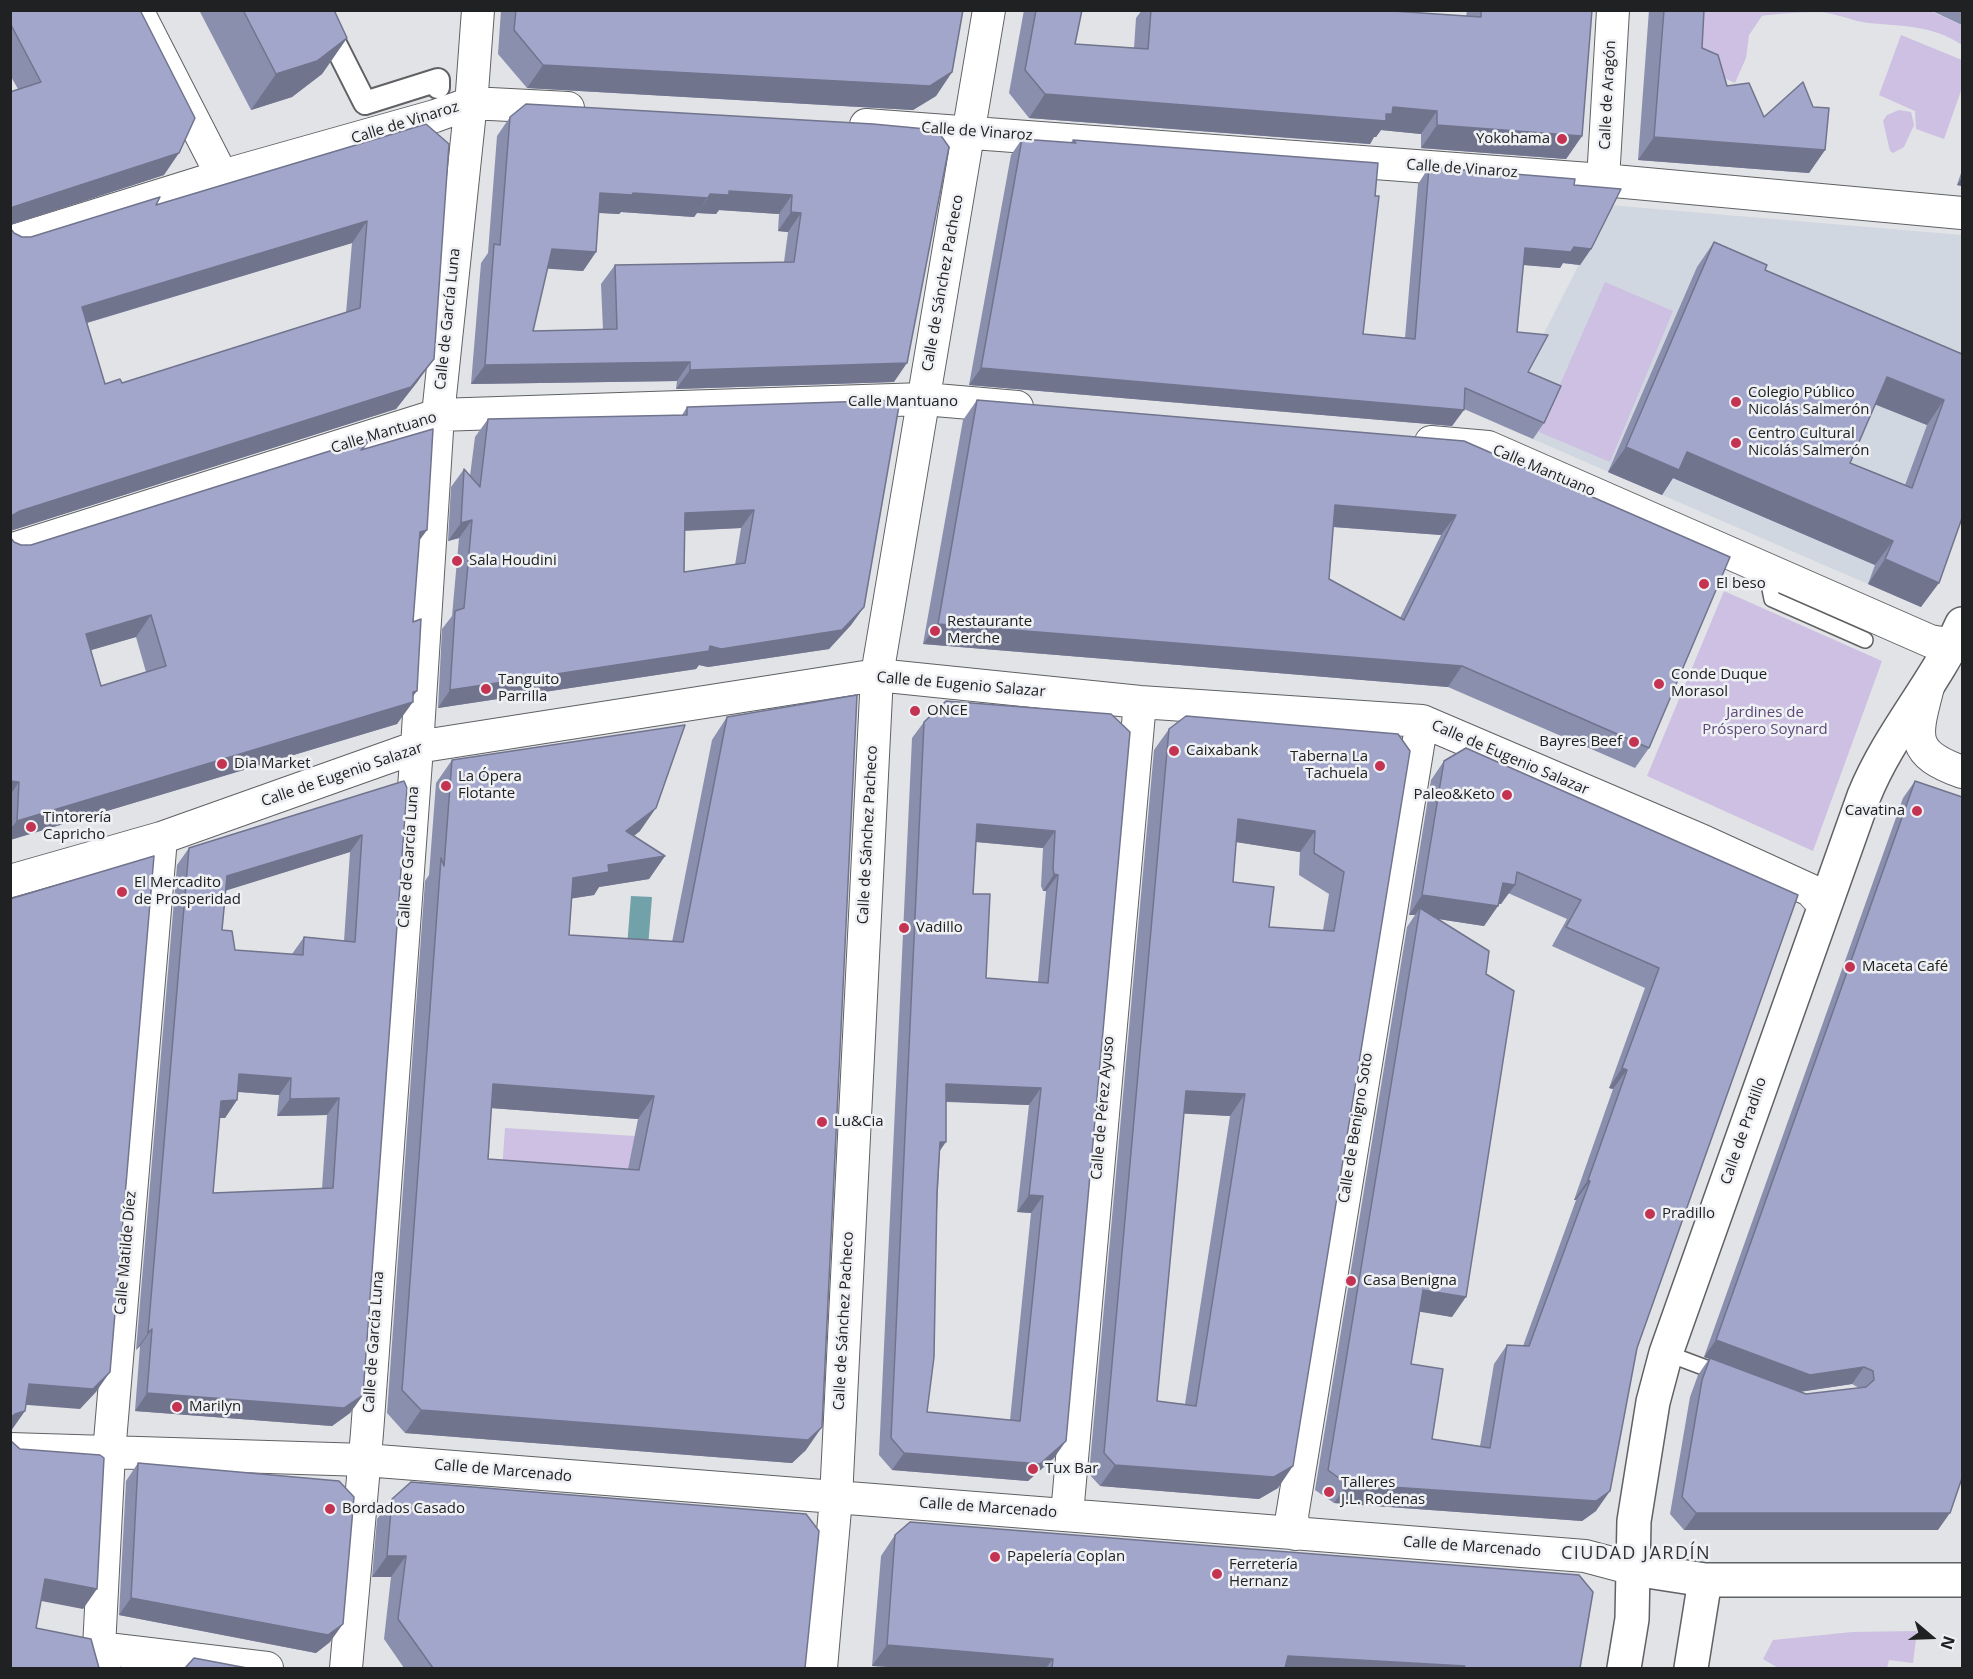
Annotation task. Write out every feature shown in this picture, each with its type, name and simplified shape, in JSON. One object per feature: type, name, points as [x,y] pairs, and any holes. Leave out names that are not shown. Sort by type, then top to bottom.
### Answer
[{"type":"street","points":[[137,10],[222,176]]},
{"type":"street","points":[[318,10],[366,103],[438,80],[438,87]]},
{"type":"street","name":"Calle de García Luna","points":[[346,1668],[365,1460],[417,747],[438,415],[471,103],[478,10]]},
{"type":"street","name":"Calle de Sánchez Pacheco","points":[[821,1668],[836,1498],[876,675],[989,10]]},
{"type":"street","name":"Calle de Aragón","points":[[1603,180],[1613,10]]},
{"type":"street","name":"Calle de Vinaroz","points":[[10,242],[222,176],[435,116],[471,103],[599,110]]},
{"type":"street","name":"Calle de Vinaroz","points":[[838,123],[1603,180],[1962,213]]},
{"type":"street","name":"Calle Mantuano","points":[[10,550],[438,415],[924,399],[1041,409]]},
{"type":"street","name":"Calle Mantuano","points":[[1406,440],[1488,447],[1930,640],[1958,634]]},
{"type":"street","name":"Calle de Pradillo","points":[[1624,1668],[1632,1619],[1634,1521],[1653,1402],[1666,1353],[1824,904],[1881,756],[1958,634]]},
{"type":"street","name":"Calle de Eugenio Salazar","points":[[10,881],[161,838],[417,747],[876,675],[1140,702],[1422,721],[1705,842],[1810,890],[1824,904]]},
{"type":"street","points":[[1929,683],[1921,714],[1921,743],[1925,754],[1932,760],[1962,772]]},
{"type":"street","name":"Calle de Pérez Ayuso","points":[[1067,1514],[1140,702]]},
{"type":"street","name":"Calle de Benigno Soto","points":[[1295,1534],[1292,1516],[1422,721]]},
{"type":"street","name":"Calle Matilde Díez","points":[[101,1658],[110,1453],[161,838]]},
{"type":"street","name":"Calle de Marcenado","points":[[10,1449],[365,1460],[1067,1514],[1585,1556],[1634,1569],[1705,1580],[1962,1580]]},
{"type":"street","points":[[1691,1668],[1705,1580]]},
{"type":"street","points":[[101,1658],[267,1668]]},
{"type":"lane","points":[[1766,568],[1772,599],[1865,640]]},
{"type":"lane","points":[[1666,1353],[1735,1378]]},
{"type":"shaded area","name":"Colegio Público Nicolás Salmerón","points":[[1609,205],[1962,235],[1962,496],[1921,607],[1498,424]]},
{"type":"green space","points":[[1690,11],[1930,11],[1962,25],[1962,45],[1951,38],[1928,30],[1863,22],[1827,13],[1762,16],[1749,35],[1746,58],[1735,83],[1687,61]]},
{"type":"green space","points":[[1901,35],[1962,60],[1962,88],[1944,139],[1916,129],[1915,111],[1879,95]]},
{"type":"green space","points":[[1899,110],[1911,112],[1914,125],[1904,147],[1893,153],[1890,151],[1883,121],[1887,115]]},
{"type":"green space","points":[[1605,282],[1673,311],[1610,462],[1539,432]]},
{"type":"green space","name":"Jardines de Próspero Soynard","points":[[1724,591],[1882,661],[1813,851],[1647,776]]},
{"type":"green space","points":[[505,1128],[635,1136],[623,1193],[501,1184]]},
{"type":"green space","points":[[1917,1631],[1913,1663],[1889,1660],[1887,1668],[1778,1668],[1763,1659],[1773,1640],[1852,1632]]},
{"type":"water","points":[[631,896],[652,897],[648,947],[627,947]]},
{"type":"building","points":[[10,10],[140,10],[195,118],[179,153],[13,207],[10,211],[10,92],[41,82],[10,23]]},
{"type":"building","points":[[243,10],[334,10],[347,38],[317,61],[276,74]]},
{"type":"building","points":[[516,10],[963,10],[952,72],[930,86],[543,65],[514,30]]},
{"type":"building","points":[[1036,10],[1082,10],[1075,44],[1148,49],[1151,10],[1378,10],[1481,17],[1481,10],[1592,10],[1582,136],[1437,125],[1437,111],[1393,107],[1392,114],[1386,114],[1386,121],[1045,94],[1025,70]]},
{"type":"building","points":[[1664,10],[1704,10],[1702,48],[1718,55],[1727,86],[1749,83],[1764,117],[1803,82],[1813,107],[1829,108],[1825,150],[1654,137]]},
{"type":"building","points":[[526,104],[873,124],[937,130],[949,147],[907,363],[690,370],[690,362],[485,365],[494,244],[500,245],[510,117]],"holes":[[[729,191],[792,195],[791,212],[801,213],[794,262],[615,265],[617,329],[533,331],[552,249],[596,252],[600,193],[708,198],[710,194],[729,195]]]},
{"type":"building","points":[[426,124],[449,144],[434,359],[411,387],[20,511],[10,519],[10,228],[22,237],[31,237],[160,197],[156,205]],"holes":[[[367,221],[360,308],[122,383],[120,379],[105,384],[82,307]]]},
{"type":"building","points":[[1022,139],[1076,143],[1073,140],[1378,163],[1375,196],[1379,196],[1363,334],[1415,339],[1429,167],[1575,179],[1574,185],[1621,189],[1591,249],[1574,247],[1571,252],[1525,248],[1517,332],[1548,335],[1528,372],[1561,386],[1544,423],[1465,388],[1464,410],[981,368]]},
{"type":"building","name":"Centro Cultural Nicolás Salmerón","points":[[1714,242],[1767,265],[1765,270],[1962,354],[1962,518],[1939,583],[1885,559],[1893,541],[1687,452],[1679,470],[1626,447]],"holes":[[[1887,377],[1944,400],[1912,488],[1850,463]]]},
{"type":"building","points":[[900,400],[864,607],[842,630],[721,649],[710,646],[709,651],[450,690],[455,611],[464,608],[472,520],[461,523],[464,469],[480,487],[488,419],[687,415],[687,407]],"holes":[[[754,510],[745,563],[684,572],[685,513]]]},
{"type":"building","points":[[977,400],[1464,441],[1730,557],[1649,748],[1462,666],[938,624]],"holes":[[[1335,505],[1456,515],[1404,620],[1329,579]]]},
{"type":"building","points":[[433,429],[427,530],[420,532],[413,622],[421,619],[417,691],[413,692],[413,702],[17,821],[19,782],[10,781],[10,537],[21,545],[31,545],[371,438],[361,450]],"holes":[[[151,615],[166,666],[101,686],[86,634]]]},
{"type":"building","points":[[857,695],[822,1427],[808,1440],[421,1410],[402,1390],[441,858],[444,866],[452,760],[685,725],[656,808],[626,831],[665,856],[608,865],[609,872],[573,878],[569,935],[683,942],[727,717]],"holes":[[[493,1084],[654,1096],[639,1170],[488,1159]]]},
{"type":"building","points":[[946,701],[1111,714],[1130,732],[1066,1441],[1040,1464],[904,1453],[891,1438],[924,722]],"holes":[[[977,824],[1055,831],[1053,869],[1054,874],[1058,875],[1048,983],[986,978],[990,894],[973,894]],[[946,1084],[1041,1088],[1029,1195],[1043,1196],[1020,1421],[927,1412],[934,1357],[937,1192],[940,1142],[946,1142]]]},
{"type":"building","points":[[1186,716],[1398,734],[1410,751],[1293,1466],[1274,1477],[1115,1465],[1104,1453],[1169,729]],"holes":[[[1238,819],[1315,831],[1314,853],[1344,872],[1334,931],[1269,927],[1274,887],[1233,882]],[[1186,1091],[1245,1094],[1196,1406],[1157,1401]]]},
{"type":"building","points":[[1466,748],[1798,895],[1637,1348],[1610,1491],[1596,1501],[1347,1484],[1328,1470],[1420,908],[1489,951],[1486,974],[1514,991],[1466,1297],[1423,1290],[1411,1364],[1443,1369],[1432,1439],[1490,1448],[1507,1345],[1529,1346],[1590,1181],[1588,1180],[1627,1070],[1622,1068],[1659,968],[1566,927],[1581,900],[1517,872],[1515,885],[1503,883],[1498,906],[1422,895],[1444,761]]},
{"type":"building","points":[[404,781],[407,788],[363,1395],[344,1408],[147,1393],[152,1329],[148,1333],[189,848]],"holes":[[[362,835],[355,942],[304,937],[303,955],[235,950],[232,931],[222,930],[227,876]],[[239,1074],[291,1078],[290,1099],[339,1098],[333,1188],[213,1193],[221,1101],[237,1100]]]},
{"type":"building","points":[[1915,781],[1962,797],[1962,1478],[1950,1513],[1696,1513],[1682,1497],[1702,1380],[1710,1358],[1806,1394],[1866,1387],[1874,1380],[1873,1371],[1864,1367],[1810,1375],[1716,1340]]},
{"type":"building","points":[[154,856],[110,1372],[93,1389],[29,1384],[25,1411],[10,1418],[10,899]]},
{"type":"building","points":[[10,1440],[20,1449],[100,1455],[104,1458],[97,1589],[45,1579],[36,1628],[91,1639],[99,1668],[10,1668]]},
{"type":"building","points":[[138,1463],[339,1481],[354,1497],[343,1624],[328,1635],[131,1598]]},
{"type":"building","points":[[411,1482],[806,1514],[819,1531],[805,1668],[433,1668],[398,1619],[406,1556],[387,1556],[392,1499]]},
{"type":"building","points":[[910,1522],[1579,1575],[1593,1592],[1580,1668],[1458,1668],[1465,1666],[1288,1656],[1285,1668],[1052,1668],[1053,1659],[887,1645],[895,1535]]},
{"type":"building","points":[[194,1658],[247,1668],[185,1668]]},
{"type":"place","name":"Yokohama","points":[[1562,139]]},
{"type":"place","name":"Colegio Público Nicolás Salmerón","points":[[1736,402]]},
{"type":"place","name":"Centro Cultural Nicolás Salmerón","points":[[1736,443]]},
{"type":"place","name":"Sala Houdini","points":[[457,561]]},
{"type":"place","name":"El beso","points":[[1704,584]]},
{"type":"place","name":"Restaurante Merche","points":[[935,631]]},
{"type":"place","name":"Conde Duque Morasol","points":[[1659,684]]},
{"type":"place","name":"Tanguito Parrilla","points":[[486,689]]},
{"type":"place","name":"ONCE","points":[[915,711]]},
{"type":"place","name":"Bayres Beef","points":[[1634,742]]},
{"type":"place","name":"Caixabank","points":[[1174,751]]},
{"type":"place","name":"Dia Market","points":[[222,764]]},
{"type":"place","name":"Taberna La Tachuela","points":[[1380,766]]},
{"type":"place","name":"La Ópera Flotante","points":[[446,786]]},
{"type":"place","name":"Paleo&Keto","points":[[1507,795]]},
{"type":"place","name":"Cavatina","points":[[1917,811]]},
{"type":"place","name":"Tintorería Capricho","points":[[31,827]]},
{"type":"place","name":"El Mercadito de Prosperidad","points":[[122,892]]},
{"type":"place","name":"Vadillo","points":[[904,928]]},
{"type":"place","name":"Maceta Café","points":[[1850,967]]},
{"type":"place","name":"Lu&Cia","points":[[822,1122]]},
{"type":"place","name":"Pradillo","points":[[1650,1214]]},
{"type":"place","name":"Casa Benigna","points":[[1351,1281]]},
{"type":"place","name":"Marilyn","points":[[177,1407]]},
{"type":"place","name":"Tux Bar","points":[[1033,1469]]},
{"type":"place","name":"Talleres J.L. Rodenas","points":[[1329,1492]]},
{"type":"place","name":"Bordados Casado","points":[[330,1509]]},
{"type":"place","name":"Papelería Coplan","points":[[995,1557]]},
{"type":"place","name":"Ferretería Hernanz","points":[[1217,1574]]},
{"type":"district","name":"CIUDAD JARDÍN","points":[[1636,1554]]}]
